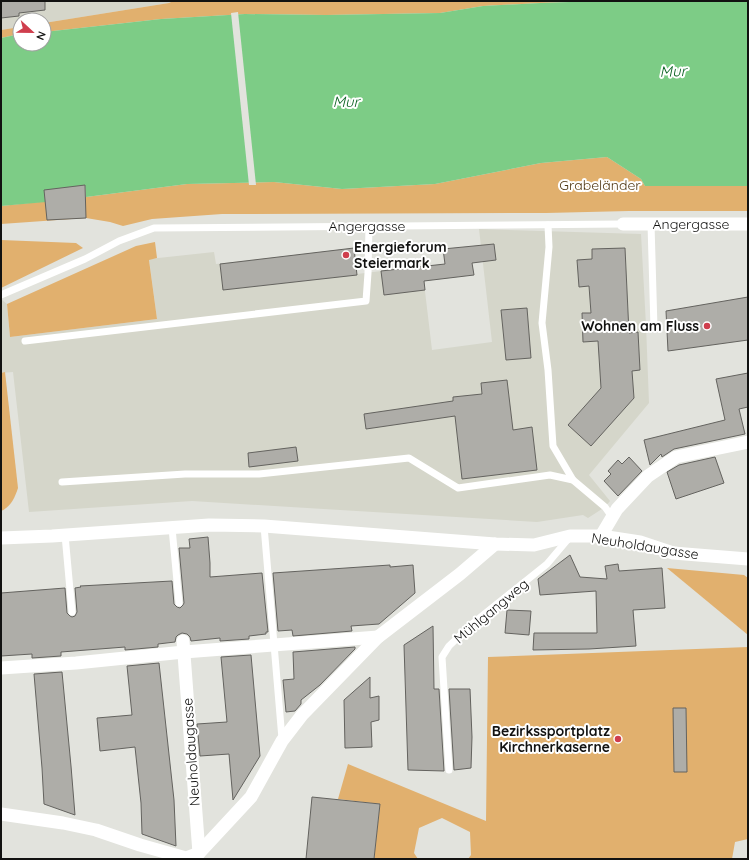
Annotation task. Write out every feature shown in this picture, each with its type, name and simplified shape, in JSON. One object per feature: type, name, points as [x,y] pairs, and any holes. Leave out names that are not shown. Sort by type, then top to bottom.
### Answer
[{"type":"street","name":"Angergasse","points":[[623,224],[748,224]]},
{"type":"street","points":[[601,536],[617,508],[648,476],[676,457],[748,442]]},
{"type":"street","name":"Neuholdaugasse","points":[[1,538],[209,525],[264,526],[534,546],[570,536],[601,536],[640,542],[673,553],[748,559]]},
{"type":"street","points":[[4,815],[63,823],[96,830],[140,845],[186,858],[199,853],[251,797],[282,741],[302,715],[378,637],[460,574],[495,544]]},
{"type":"street","points":[[1,668],[76,663],[184,647],[275,645],[378,637]]},
{"type":"street","name":"Neuholdaugasse","points":[[184,647],[199,853]]},
{"type":"lane","name":"Angergasse","points":[[1,295],[85,259],[119,241],[154,228],[623,224]]},
{"type":"lane","points":[[651,224],[654,328]]},
{"type":"lane","points":[[548,225],[549,247],[542,323],[548,370],[553,446],[572,480],[605,507],[612,517]]},
{"type":"lane","points":[[25,341],[366,301],[369,226]]},
{"type":"lane","points":[[62,482],[185,474],[259,474],[409,458],[458,488],[550,476],[572,480]]},
{"type":"lane","points":[[264,526],[282,741]]},
{"type":"lane","points":[[172,528],[179,604]]},
{"type":"lane","points":[[65,535],[72,612]]},
{"type":"lane","name":"Mühlgangweg","points":[[449,770],[442,658],[449,646],[472,624],[547,564],[570,536]]},
{"type":"shaded area","points":[[1,1],[173,1],[169,3],[52,22],[52,12],[12,12],[12,28],[1,30]]},
{"type":"shaded area","points":[[479,229],[641,234],[649,403],[589,475],[610,501],[605,507],[588,518],[583,515],[537,522],[192,501],[29,512],[13,372],[1,373],[1,299],[7,304],[10,337],[157,319],[149,259],[214,252],[216,264],[354,248],[357,274],[422,266],[432,350],[492,342]]},
{"type":"green space","points":[[173,1],[598,1],[483,6],[440,13],[326,15],[245,14],[161,19],[52,31],[52,22],[169,3]]},
{"type":"green space","points":[[12,28],[12,36],[1,38],[1,30]]},
{"type":"green space","name":"Grabeländer","points":[[607,157],[641,179],[645,186],[748,186],[748,211],[222,214],[152,219],[123,226],[86,218],[1,224],[1,206],[187,184],[274,182],[342,189],[435,184],[541,163]]},
{"type":"green space","points":[[1,240],[76,243],[83,248],[1,288]]},
{"type":"green space","points":[[155,242],[157,258],[149,260],[157,319],[10,337],[7,304],[136,246]]},
{"type":"green space","points":[[5,372],[18,488],[10,504],[1,511],[1,373]]},
{"type":"green space","points":[[667,568],[744,575],[748,578],[748,635]]},
{"type":"green space","name":"Bezirkssportplatz Kirchnerkaserne","points":[[748,647],[748,839],[735,842],[732,859],[468,859],[471,855],[470,832],[442,818],[419,828],[414,853],[418,859],[374,859],[380,804],[338,799],[348,764],[486,821],[488,657]]},
{"type":"water","name":"Mur","points":[[598,1],[748,1],[748,186],[645,186],[641,179],[607,157],[541,163],[435,184],[342,189],[274,182],[187,184],[86,197],[85,185],[46,202],[1,206],[1,38],[12,36],[12,52],[52,52],[52,31],[161,19],[245,14],[326,15],[440,13],[483,6]]},
{"type":"pier","points":[[238,12],[256,185],[249,185],[231,13]]},
{"type":"building","points":[[1,1],[45,1],[45,10],[12,12],[12,17],[1,18]]},
{"type":"building","points":[[85,185],[86,218],[47,220],[44,190]]},
{"type":"building","points":[[494,244],[496,260],[472,263],[474,275],[424,281],[425,290],[384,295],[381,271],[445,264],[443,249]]},
{"type":"building","points":[[354,248],[357,275],[223,290],[220,264]]},
{"type":"building","points":[[625,248],[629,333],[638,332],[640,370],[632,371],[634,398],[591,446],[568,425],[601,388],[598,341],[583,342],[582,313],[591,313],[589,286],[579,287],[577,260],[592,259],[592,249]]},
{"type":"building","name":"Wohnen am Fluss","points":[[748,297],[748,340],[668,351],[666,311]]},
{"type":"building","points":[[527,308],[531,358],[506,360],[501,310]]},
{"type":"building","points":[[748,373],[748,407],[739,409],[745,434],[674,449],[662,457],[661,454],[650,465],[644,440],[725,420],[716,379]]},
{"type":"building","points":[[507,380],[513,430],[532,427],[537,470],[462,479],[455,416],[366,429],[364,414],[453,401],[453,397],[482,394],[481,383]]},
{"type":"building","points":[[296,447],[298,461],[249,467],[248,453]]},
{"type":"building","points":[[629,457],[642,471],[618,496],[604,481],[611,474],[608,471],[618,460],[622,464]]},
{"type":"building","points":[[715,457],[724,483],[676,499],[667,472],[679,465]]},
{"type":"building","points":[[208,537],[210,577],[262,573],[268,632],[266,632],[266,634],[249,636],[249,639],[220,641],[220,638],[191,641],[187,634],[182,633],[176,637],[175,642],[158,644],[158,647],[125,650],[125,647],[61,652],[61,656],[32,658],[32,654],[1,656],[1,593],[65,588],[67,613],[72,617],[75,616],[77,612],[75,588],[81,587],[80,586],[172,581],[174,604],[180,608],[184,603],[179,548],[190,548],[189,539]]},
{"type":"building","points":[[570,555],[580,577],[607,579],[605,566],[618,564],[619,571],[662,568],[665,608],[633,610],[636,646],[533,650],[534,633],[597,633],[596,591],[540,595],[538,579]]},
{"type":"building","points":[[390,565],[390,567],[413,565],[415,593],[379,624],[351,626],[352,631],[293,636],[292,630],[278,631],[273,573]]},
{"type":"building","points":[[507,610],[531,611],[529,635],[505,633]]},
{"type":"building","points":[[433,626],[434,689],[439,689],[444,771],[408,770],[404,645]]},
{"type":"building","points":[[355,647],[355,649],[320,685],[301,700],[301,704],[295,711],[286,712],[283,680],[294,679],[293,652]]},
{"type":"building","points":[[251,655],[260,756],[233,800],[229,754],[200,756],[197,724],[227,722],[221,657]]},
{"type":"building","points":[[159,663],[174,800],[176,846],[142,834],[141,803],[135,747],[100,751],[97,718],[132,715],[127,666]]},
{"type":"building","points":[[62,672],[75,815],[44,804],[34,674]]},
{"type":"building","points":[[370,677],[370,698],[379,696],[379,720],[371,722],[372,747],[345,748],[344,700]]},
{"type":"building","points":[[449,689],[470,689],[472,737],[471,768],[454,770]]},
{"type":"building","points":[[673,708],[686,708],[687,772],[674,772]]},
{"type":"building","points":[[312,797],[380,804],[374,859],[306,859]]},
{"type":"place","name":"Energieforum Steiermark","points":[[346,255]]},
{"type":"place","name":"Wohnen am Fluss","points":[[707,326]]},
{"type":"place","name":"Bezirkssportplatz Kirchnerkaserne","points":[[618,739]]}]
